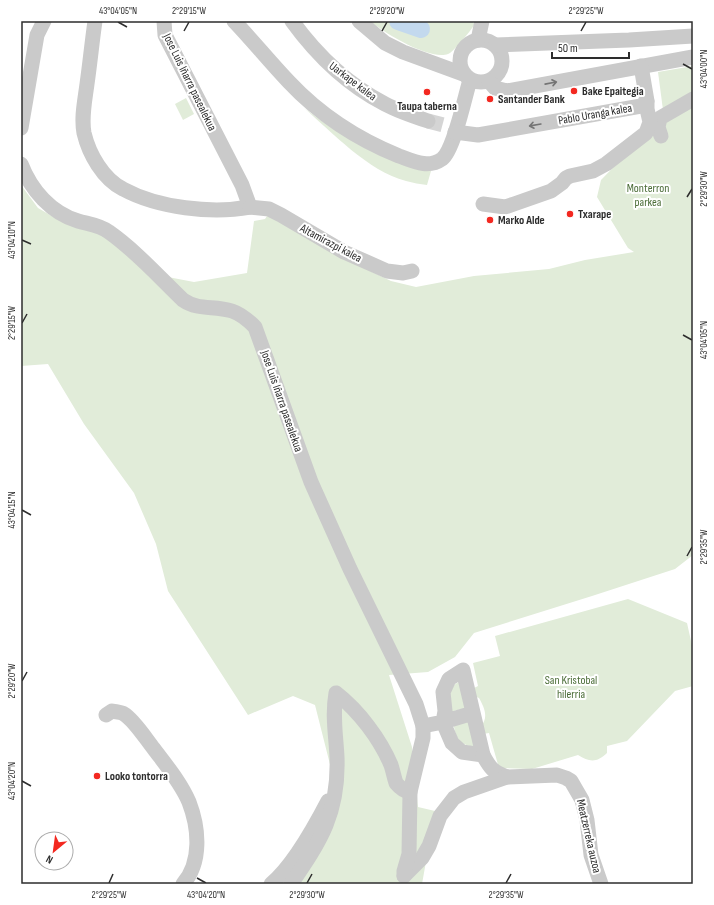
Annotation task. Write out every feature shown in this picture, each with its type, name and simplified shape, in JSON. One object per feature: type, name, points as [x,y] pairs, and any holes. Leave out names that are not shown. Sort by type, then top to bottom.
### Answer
[{"type":"street","points":[[21,128],[37,35],[44,21]]},
{"type":"street","points":[[95,21],[83,115],[84,132],[89,148],[108,178],[122,189],[151,201],[168,205],[234,210],[250,207]]},
{"type":"street","name":"Jose Luis Iñarra pasealekua","points":[[164,21],[165,35],[242,185],[250,207]]},
{"type":"street","points":[[234,21],[289,83],[324,114],[345,129],[376,146],[420,164],[438,162],[444,158],[449,150],[455,132],[464,71],[460,55],[465,46],[480,30],[487,41],[498,49],[502,60],[502,66],[499,73],[489,81],[479,82],[464,71],[433,57],[403,47],[386,38],[366,21]]},
{"type":"street","name":"Uarkape kalea","points":[[292,21],[314,48],[336,70],[355,85],[385,104],[428,121]]},
{"type":"street","points":[[359,21],[385,43],[403,52],[464,71]]},
{"type":"street","points":[[498,49],[693,36]]},
{"type":"street","points":[[498,49],[614,49],[693,43]]},
{"type":"street","points":[[489,81],[495,88],[506,91],[693,57]]},
{"type":"street","name":"Pablo Uranga kalea","points":[[455,132],[478,135],[641,106],[647,101],[641,66]]},
{"type":"street","points":[[661,136],[658,127],[660,118],[693,99]]},
{"type":"street","points":[[483,204],[505,207],[552,190],[570,176],[593,171],[606,164],[646,133],[650,122],[647,101]]},
{"type":"street","name":"Jose Luis Iñarra pasealekua","points":[[21,164],[32,186],[54,209],[66,217],[103,227],[118,238],[190,305],[231,311],[245,318],[255,327],[311,482],[350,569],[416,704],[423,726]]},
{"type":"street","name":"Altamirazpi kalea","points":[[250,207],[269,209],[344,252],[387,271],[403,273],[412,271]]},
{"type":"street","points":[[483,755],[462,752],[452,743],[442,722],[445,710],[443,692],[449,679],[463,670],[483,755],[490,768],[507,777]]},
{"type":"street","points":[[291,884],[310,856],[327,824],[335,796],[337,784],[337,750],[333,707],[336,693],[356,712],[377,740],[391,766],[396,783],[402,790],[410,792]]},
{"type":"street","points":[[106,715],[112,711],[124,714],[137,727],[170,770],[189,802],[194,821],[197,844],[194,864],[189,878],[183,884]]},
{"type":"street","points":[[423,726],[472,713]]},
{"type":"street","name":"Meatzerreka auzoa","points":[[423,726],[423,738],[410,792],[410,840],[409,854],[404,876],[422,858],[429,846],[440,816],[454,798],[464,792],[507,777],[557,775],[571,781],[582,800],[587,820],[591,856],[601,884]]},
{"type":"street","points":[[271,884],[279,877],[290,863],[337,784]]},
{"type":"green space","points":[[370,21],[471,21],[475,24],[451,52],[440,55],[408,45],[396,39]]},
{"type":"green space","points":[[693,66],[693,95],[663,110],[658,72]]},
{"type":"green space","points":[[186,98],[194,114],[183,120],[175,104]]},
{"type":"green space","name":"Monterron parkea","points":[[693,103],[693,555],[675,569],[474,633],[455,657],[428,672],[389,675],[412,747],[418,807],[435,811],[422,884],[284,884],[340,804],[315,705],[293,696],[248,715],[168,591],[156,544],[134,493],[84,424],[48,364],[21,366],[21,185],[38,208],[57,219],[100,231],[147,273],[194,282],[247,273],[254,221],[265,219],[267,216],[274,217],[366,269],[391,281],[416,287],[474,276],[549,269],[585,260],[634,252],[628,248],[597,197],[601,180],[665,114]]},
{"type":"green space","points":[[304,108],[323,122],[431,171],[427,185],[406,181],[378,169],[352,150]]},
{"type":"green space","name":"San Kristobal hilerria","points":[[628,599],[687,623],[693,650],[693,686],[675,691],[627,741],[607,746],[607,753],[600,759],[589,760],[578,755],[532,769],[499,768],[489,733],[483,734],[481,726],[485,719],[485,712],[479,698],[474,696],[472,689],[478,686],[473,663],[500,656],[495,636]]},
{"type":"green space","points":[[460,681],[466,708],[450,712],[450,691],[455,684]]},
{"type":"green space","points":[[470,719],[475,747],[469,746],[459,740],[453,723]]},
{"type":"waterway","points":[[398,21],[421,29]]},
{"type":"tunnel","points":[[428,121],[443,125]]},
{"type":"place","name":"Bake Epaitegia","points":[[574,91]]},
{"type":"place","name":"Taupa taberna","points":[[427,92]]},
{"type":"place","name":"Santander Bank","points":[[490,99]]},
{"type":"place","name":"Txarape","points":[[570,214]]},
{"type":"place","name":"Marko Alde","points":[[490,220]]},
{"type":"place","name":"Looko tontorra","points":[[97,776]]}]
